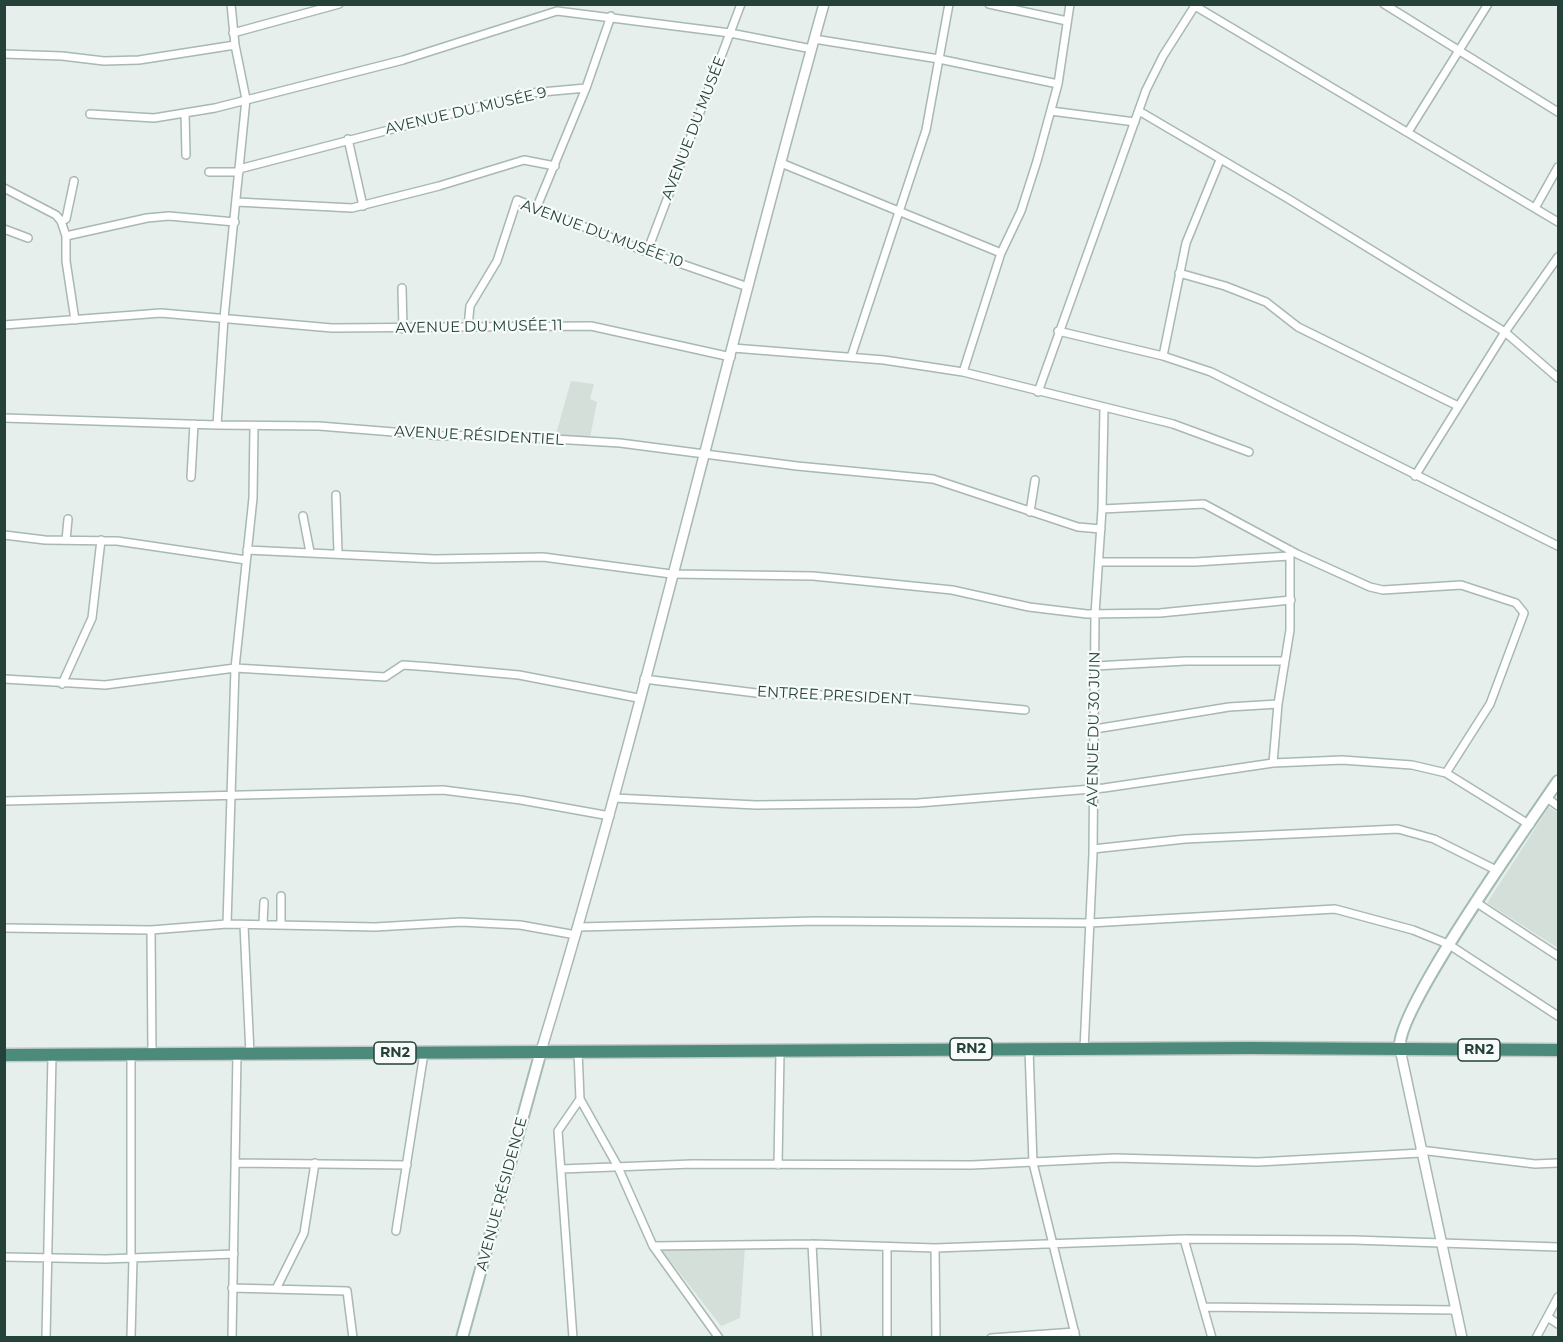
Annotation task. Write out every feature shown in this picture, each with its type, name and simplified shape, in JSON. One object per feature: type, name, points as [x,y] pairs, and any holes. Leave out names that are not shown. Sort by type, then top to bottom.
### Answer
[{"type":"highway","name":"RN2","points":[[4,1055],[541,1051],[780,1053],[808,1050],[1029,1049],[1558,1050]]},
{"type":"main road","points":[[1400,1049],[1401,1033],[1406,1019],[1448,944],[1558,781]]},
{"type":"main road","name":"AVENUE RÉSIDENCE","points":[[462,1338],[541,1051]]},
{"type":"street","points":[[218,425],[224,318],[246,99],[235,45],[231,4]]},
{"type":"street","points":[[234,33],[339,4]]},
{"type":"street","name":"AVENUE DU MUSÉE","points":[[647,252],[741,4]]},
{"type":"street","points":[[541,1051],[578,931],[615,798],[671,574],[824,4]]},
{"type":"street","points":[[851,357],[926,130],[949,4]]},
{"type":"street","points":[[989,4],[1067,21]]},
{"type":"street","points":[[963,372],[1001,254],[1030,185],[1058,84],[1070,4]]},
{"type":"street","points":[[1383,4],[1558,112]]},
{"type":"street","points":[[1408,132],[1488,4]]},
{"type":"street","points":[[1038,392],[1138,111],[1154,72],[1196,5],[1558,222]]},
{"type":"street","points":[[90,114],[154,118],[185,113],[403,60],[556,8],[813,44],[939,58],[1058,84]]},
{"type":"street","points":[[536,209],[586,88],[611,16]]},
{"type":"street","points":[[4,54],[127,60],[235,45]]},
{"type":"street","name":"AVENUE DU MUSÉE 9","points":[[209,172],[239,170],[348,139],[531,93],[586,88]]},
{"type":"street","points":[[1051,111],[1135,122]]},
{"type":"street","points":[[1138,111],[1287,198],[1505,332],[1558,378]]},
{"type":"street","points":[[185,113],[186,155]]},
{"type":"street","points":[[348,139],[363,206]]},
{"type":"street","points":[[237,202],[340,208],[363,206],[524,160],[555,166]]},
{"type":"street","points":[[1163,356],[1179,273],[1197,213],[1220,160]]},
{"type":"street","points":[[781,163],[897,213],[1001,254]]},
{"type":"street","points":[[1535,208],[1558,166]]},
{"type":"street","points":[[61,221],[66,219],[70,207],[74,181]]},
{"type":"street","points":[[4,188],[48,209],[61,221],[66,236],[66,261],[75,320]]},
{"type":"street","name":"AVENUE DU MUSÉE 10","points":[[468,327],[471,306],[497,261],[515,201],[647,252],[748,287]]},
{"type":"street","points":[[66,236],[147,218],[169,216],[235,222]]},
{"type":"street","points":[[4,229],[28,238]]},
{"type":"street","points":[[1416,476],[1505,332],[1558,257]]},
{"type":"street","points":[[1179,273],[1256,297],[1272,306],[1298,327],[1458,406]]},
{"type":"street","points":[[402,288],[403,329]]},
{"type":"street","name":"AVENUE DU MUSÉE 11","points":[[4,325],[161,313],[332,328],[591,326],[732,352],[851,357],[963,372],[1183,427],[1249,452]]},
{"type":"street","points":[[1058,331],[1186,362],[1236,384],[1558,546]]},
{"type":"street","name":"AVENUE DU 30 JUIN","points":[[1084,1050],[1093,849],[1095,614],[1102,509],[1104,409]]},
{"type":"street","name":"AVENUE RÉSIDENTIEL","points":[[4,418],[319,426],[443,436],[487,435],[620,443],[704,455],[933,479],[1078,527],[1101,529]]},
{"type":"street","points":[[191,477],[194,424]]},
{"type":"street","points":[[227,924],[235,668],[254,487],[254,426]]},
{"type":"street","points":[[1030,512],[1035,480]]},
{"type":"street","points":[[336,495],[338,552]]},
{"type":"street","points":[[1102,509],[1204,504],[1289,553],[1377,589],[1461,585],[1516,603],[1524,613],[1490,704],[1446,773]]},
{"type":"street","points":[[303,516],[310,552]]},
{"type":"street","points":[[66,540],[68,519]]},
{"type":"street","points":[[4,535],[66,540],[101,540],[246,560]]},
{"type":"street","points":[[62,684],[92,618],[101,540]]},
{"type":"street","points":[[248,550],[338,552],[435,559],[543,557],[671,574],[851,579],[952,590],[1029,607],[1095,614],[1160,613],[1291,600]]},
{"type":"street","points":[[1099,562],[1195,562],[1289,553]]},
{"type":"street","points":[[1273,763],[1291,600],[1289,553]]},
{"type":"street","points":[[1095,666],[1186,661],[1285,661]]},
{"type":"street","points":[[4,679],[105,685],[235,668],[386,677],[403,665],[519,675],[639,698]]},
{"type":"street","name":"ENTREE PRESIDENT","points":[[644,679],[764,694],[877,696],[1025,710]]},
{"type":"street","points":[[1095,729],[1218,708],[1278,704]]},
{"type":"street","points":[[615,798],[756,805],[918,803],[1093,789],[1273,763],[1342,760],[1412,765],[1446,773],[1530,825]]},
{"type":"street","points":[[4,801],[443,790],[521,800],[610,816]]},
{"type":"street","points":[[1547,798],[1558,806]]},
{"type":"street","points":[[1093,849],[1185,839],[1398,829],[1434,839],[1498,871]]},
{"type":"street","points":[[280,925],[281,896]]},
{"type":"street","points":[[263,924],[264,902]]},
{"type":"street","points":[[1477,903],[1558,956]]},
{"type":"street","points":[[4,928],[150,930],[227,924],[375,927],[461,922],[578,931],[816,921],[1090,923],[1335,909],[1381,920],[1448,944],[1558,1016]]},
{"type":"street","points":[[232,1338],[236,1163],[243,1054],[244,925]]},
{"type":"street","points":[[150,930],[152,1054]]},
{"type":"street","points":[[991,1338],[1076,1335],[1033,1163],[1029,1049]]},
{"type":"street","points":[[1400,1049],[1462,1338]]},
{"type":"street","points":[[578,1051],[580,1099],[617,1165],[653,1246],[719,1338]]},
{"type":"street","points":[[396,1231],[424,1053]]},
{"type":"street","points":[[778,1165],[780,1053]]},
{"type":"street","points":[[131,1054],[131,1338]]},
{"type":"street","points":[[46,1338],[51,1055]]},
{"type":"street","points":[[573,1338],[558,1131],[580,1099]]},
{"type":"street","points":[[561,1169],[617,1165],[1033,1163],[1115,1158],[1274,1161],[1421,1151],[1535,1164],[1558,1163]]},
{"type":"street","points":[[236,1163],[407,1165]]},
{"type":"street","points":[[276,1289],[304,1233],[315,1163]]},
{"type":"street","points":[[653,1246],[812,1244],[935,1248],[1053,1243],[1102,1244],[1185,1239],[1558,1247]]},
{"type":"street","points":[[1185,1239],[1212,1338]]},
{"type":"street","points":[[812,1244],[817,1338]]},
{"type":"street","points":[[887,1247],[887,1338]]},
{"type":"street","points":[[935,1248],[936,1338]]},
{"type":"street","points":[[4,1257],[132,1258],[234,1254]]},
{"type":"street","points":[[232,1288],[348,1292],[353,1338]]},
{"type":"street","points":[[1536,1338],[1549,1318],[1558,1297]]},
{"type":"street","points":[[1203,1307],[1455,1310]]},
{"type":"street","points":[[1549,1318],[1558,1324]]},
{"type":"shaded area","points":[[571,381],[594,384],[590,399],[597,402],[590,438],[556,434]]},
{"type":"shaded area","points":[[1549,807],[1558,813],[1558,948],[1487,903]]},
{"type":"shaded area","points":[[745,1248],[740,1318],[721,1326],[661,1249]]}]
